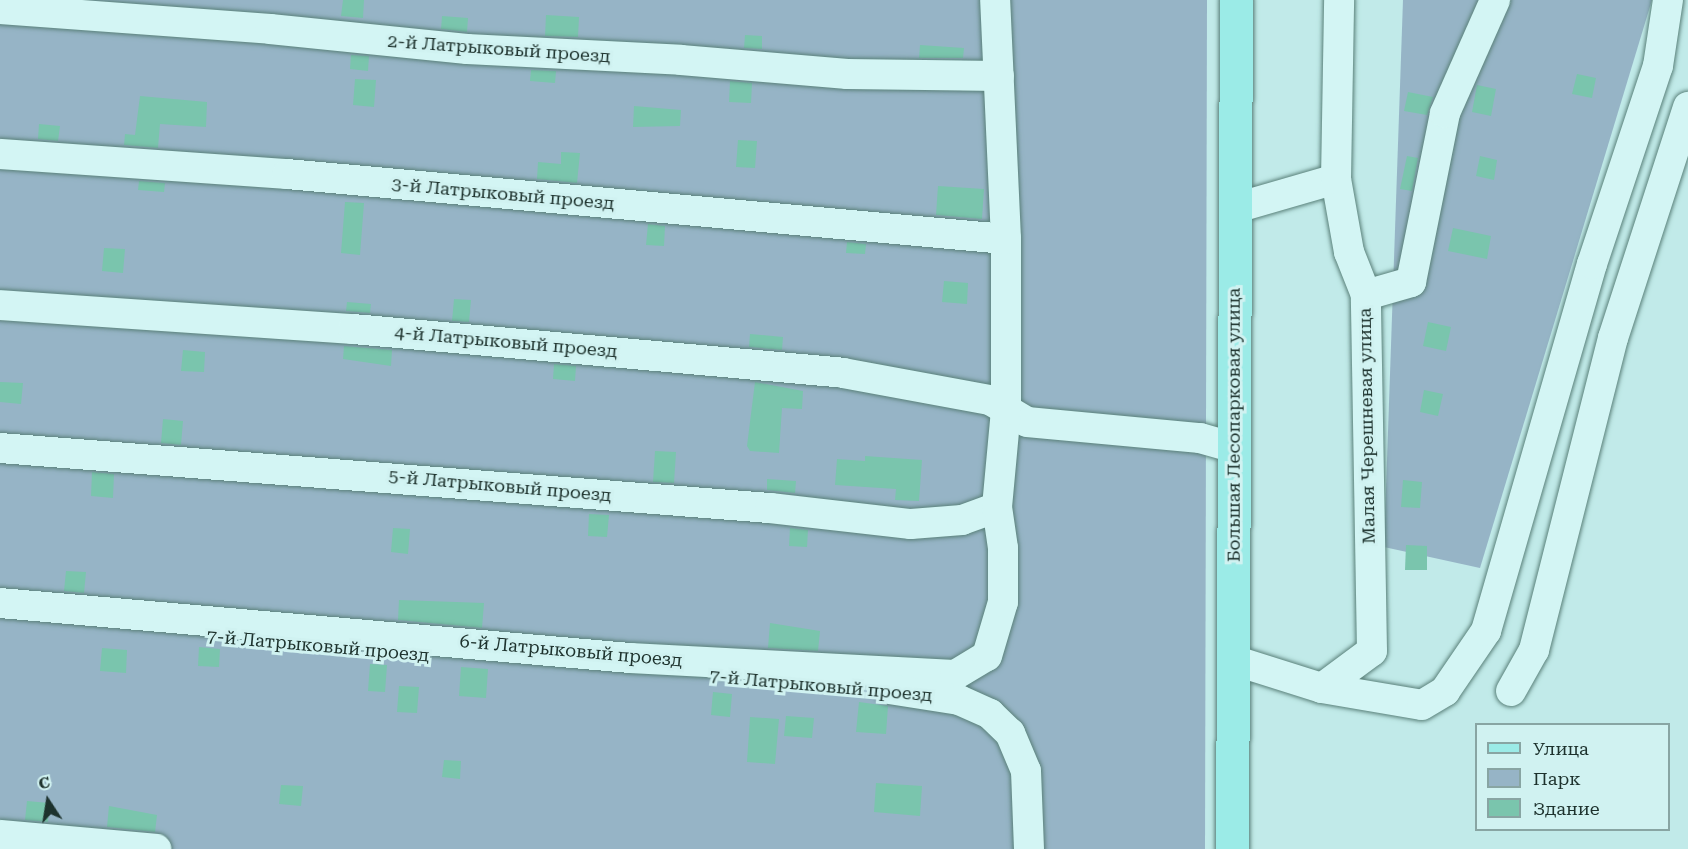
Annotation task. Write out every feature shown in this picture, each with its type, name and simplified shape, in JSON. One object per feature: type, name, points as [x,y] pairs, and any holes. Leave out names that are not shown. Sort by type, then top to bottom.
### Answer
[{"type":"main road","name":"Большая Лесопарковая улица","points":[[1232,849],[1236,0]]},
{"type":"street","name":"6-й Латрыковый проезд","points":[[0,603],[630,658],[955,675],[987,656],[1003,602],[1003,548],[997,507],[1006,410],[1006,239],[995,0]]},
{"type":"street","name":"Малая Черешневая улица","points":[[1323,688],[1372,651],[1366,295],[1349,252],[1336,179],[1340,0]]},
{"type":"street","points":[[1366,295],[1411,282],[1445,113],[1495,0]]},
{"type":"street","points":[[1233,660],[1323,688],[1422,705],[1445,691],[1486,631],[1592,264],[1658,66],[1668,0]]},
{"type":"street","name":"2-й Латрыковый проезд","points":[[0,9],[270,29],[467,50],[681,60],[847,74],[999,76]]},
{"type":"street","points":[[1511,692],[1534,650],[1613,338],[1688,107]]},
{"type":"street","name":"3-й Латрыковый проезд","points":[[0,154],[287,174],[1006,239]]},
{"type":"street","points":[[1236,208],[1336,179]]},
{"type":"street","name":"4-й Латрыковый проезд","points":[[0,305],[352,329],[832,372],[952,390],[990,400],[1027,422],[1200,438],[1234,448]]},
{"type":"street","name":"5-й Латрыковый проезд","points":[[0,448],[758,507],[911,524],[962,519],[997,507]]},
{"type":"street","name":"7-й Латрыковый проезд","points":[[0,618],[363,651],[906,690],[959,699],[990,714],[1010,733],[1026,771],[1029,849]]},
{"type":"street","points":[[0,835],[156,849]]},
{"type":"green space","points":[[0,0],[1207,0],[1205,849],[0,849]]},
{"type":"green space","points":[[1403,0],[1652,0],[1480,568],[1384,547]]},
{"type":"building","points":[[343,0],[364,0],[363,18],[341,16]]},
{"type":"building","points":[[546,15],[579,17],[578,37],[545,36]]},
{"type":"building","points":[[442,16],[468,18],[467,32],[441,29]]},
{"type":"building","points":[[745,35],[762,36],[762,49],[744,48]]},
{"type":"building","points":[[920,45],[964,48],[963,58],[919,58]]},
{"type":"building","points":[[351,55],[369,56],[368,71],[350,69]]},
{"type":"building","points":[[531,70],[556,71],[555,83],[530,81]]},
{"type":"building","points":[[1577,74],[1596,78],[1592,98],[1572,94]]},
{"type":"building","points":[[355,79],[376,80],[374,107],[353,105]]},
{"type":"building","points":[[730,81],[752,83],[751,103],[729,102]]},
{"type":"building","points":[[1477,85],[1496,89],[1491,116],[1472,112]]},
{"type":"building","points":[[1408,92],[1433,97],[1427,115],[1404,111]]},
{"type":"building","points":[[140,96],[207,102],[206,127],[160,124],[158,148],[124,145],[125,134],[135,135]]},
{"type":"building","points":[[634,106],[681,110],[680,126],[633,127]]},
{"type":"building","points":[[39,124],[60,126],[58,141],[38,139]]},
{"type":"building","points":[[738,140],[757,141],[755,168],[736,167]]},
{"type":"building","points":[[561,152],[580,153],[577,183],[537,179],[538,162],[561,164]]},
{"type":"building","points":[[1407,156],[1418,158],[1412,191],[1400,189]]},
{"type":"building","points":[[1480,156],[1497,160],[1494,180],[1476,176]]},
{"type":"building","points":[[139,181],[165,183],[164,192],[138,190]]},
{"type":"building","points":[[938,186],[984,189],[982,219],[936,215]]},
{"type":"building","points":[[345,202],[364,203],[360,255],[341,253]]},
{"type":"building","points":[[648,224],[665,226],[664,246],[646,245]]},
{"type":"building","points":[[1453,228],[1491,236],[1487,259],[1448,251]]},
{"type":"building","points":[[847,242],[866,244],[865,254],[846,253]]},
{"type":"building","points":[[104,248],[125,249],[123,273],[102,271]]},
{"type":"building","points":[[944,281],[968,283],[967,304],[942,302]]},
{"type":"building","points":[[454,299],[471,300],[469,322],[452,321]]},
{"type":"building","points":[[347,302],[371,304],[370,313],[346,311]]},
{"type":"building","points":[[1428,322],[1451,327],[1446,351],[1423,346]]},
{"type":"building","points":[[750,334],[783,337],[782,350],[749,347]]},
{"type":"building","points":[[344,346],[392,350],[391,366],[343,359]]},
{"type":"building","points":[[183,350],[205,352],[204,372],[181,371]]},
{"type":"building","points":[[554,364],[576,366],[575,381],[553,379]]},
{"type":"building","points":[[0,382],[23,383],[21,404],[0,402]]},
{"type":"building","points":[[755,382],[803,391],[802,409],[782,408],[779,453],[750,451],[747,446]]},
{"type":"building","points":[[1424,390],[1443,394],[1438,416],[1420,412]]},
{"type":"building","points":[[163,419],[183,421],[181,445],[161,443]]},
{"type":"building","points":[[655,451],[676,452],[674,483],[653,482]]},
{"type":"building","points":[[865,456],[922,460],[919,501],[895,500],[896,489],[835,485],[837,459],[865,461]]},
{"type":"building","points":[[92,472],[114,474],[113,498],[91,496]]},
{"type":"building","points":[[767,479],[796,481],[795,493],[767,490]]},
{"type":"building","points":[[1403,480],[1422,482],[1420,508],[1401,507]]},
{"type":"building","points":[[589,514],[609,515],[607,537],[588,536]]},
{"type":"building","points":[[393,528],[410,529],[408,554],[391,552]]},
{"type":"building","points":[[790,528],[808,530],[807,547],[789,546]]},
{"type":"building","points":[[1406,545],[1427,546],[1427,570],[1405,570]]},
{"type":"building","points":[[66,571],[86,572],[84,593],[64,591]]},
{"type":"building","points":[[399,600],[484,603],[482,628],[398,620]]},
{"type":"building","points":[[770,623],[820,631],[818,651],[768,648]]},
{"type":"building","points":[[199,647],[220,649],[219,667],[198,666]]},
{"type":"building","points":[[102,648],[127,650],[126,673],[100,671]]},
{"type":"building","points":[[370,664],[387,665],[385,692],[368,691]]},
{"type":"building","points":[[461,667],[488,669],[486,698],[459,696]]},
{"type":"building","points":[[399,686],[419,687],[417,713],[397,712]]},
{"type":"building","points":[[713,692],[732,694],[730,717],[711,715]]},
{"type":"building","points":[[859,702],[888,706],[886,734],[856,732]]},
{"type":"building","points":[[786,716],[814,718],[812,738],[784,736]]},
{"type":"building","points":[[750,717],[779,719],[775,764],[747,762]]},
{"type":"building","points":[[444,760],[461,761],[460,779],[442,777]]},
{"type":"building","points":[[876,783],[922,786],[920,816],[874,812]]},
{"type":"building","points":[[281,785],[303,786],[301,806],[279,804]]},
{"type":"building","points":[[27,801],[49,803],[48,822],[25,820]]},
{"type":"building","points":[[109,806],[157,815],[155,832],[107,827]]}]
